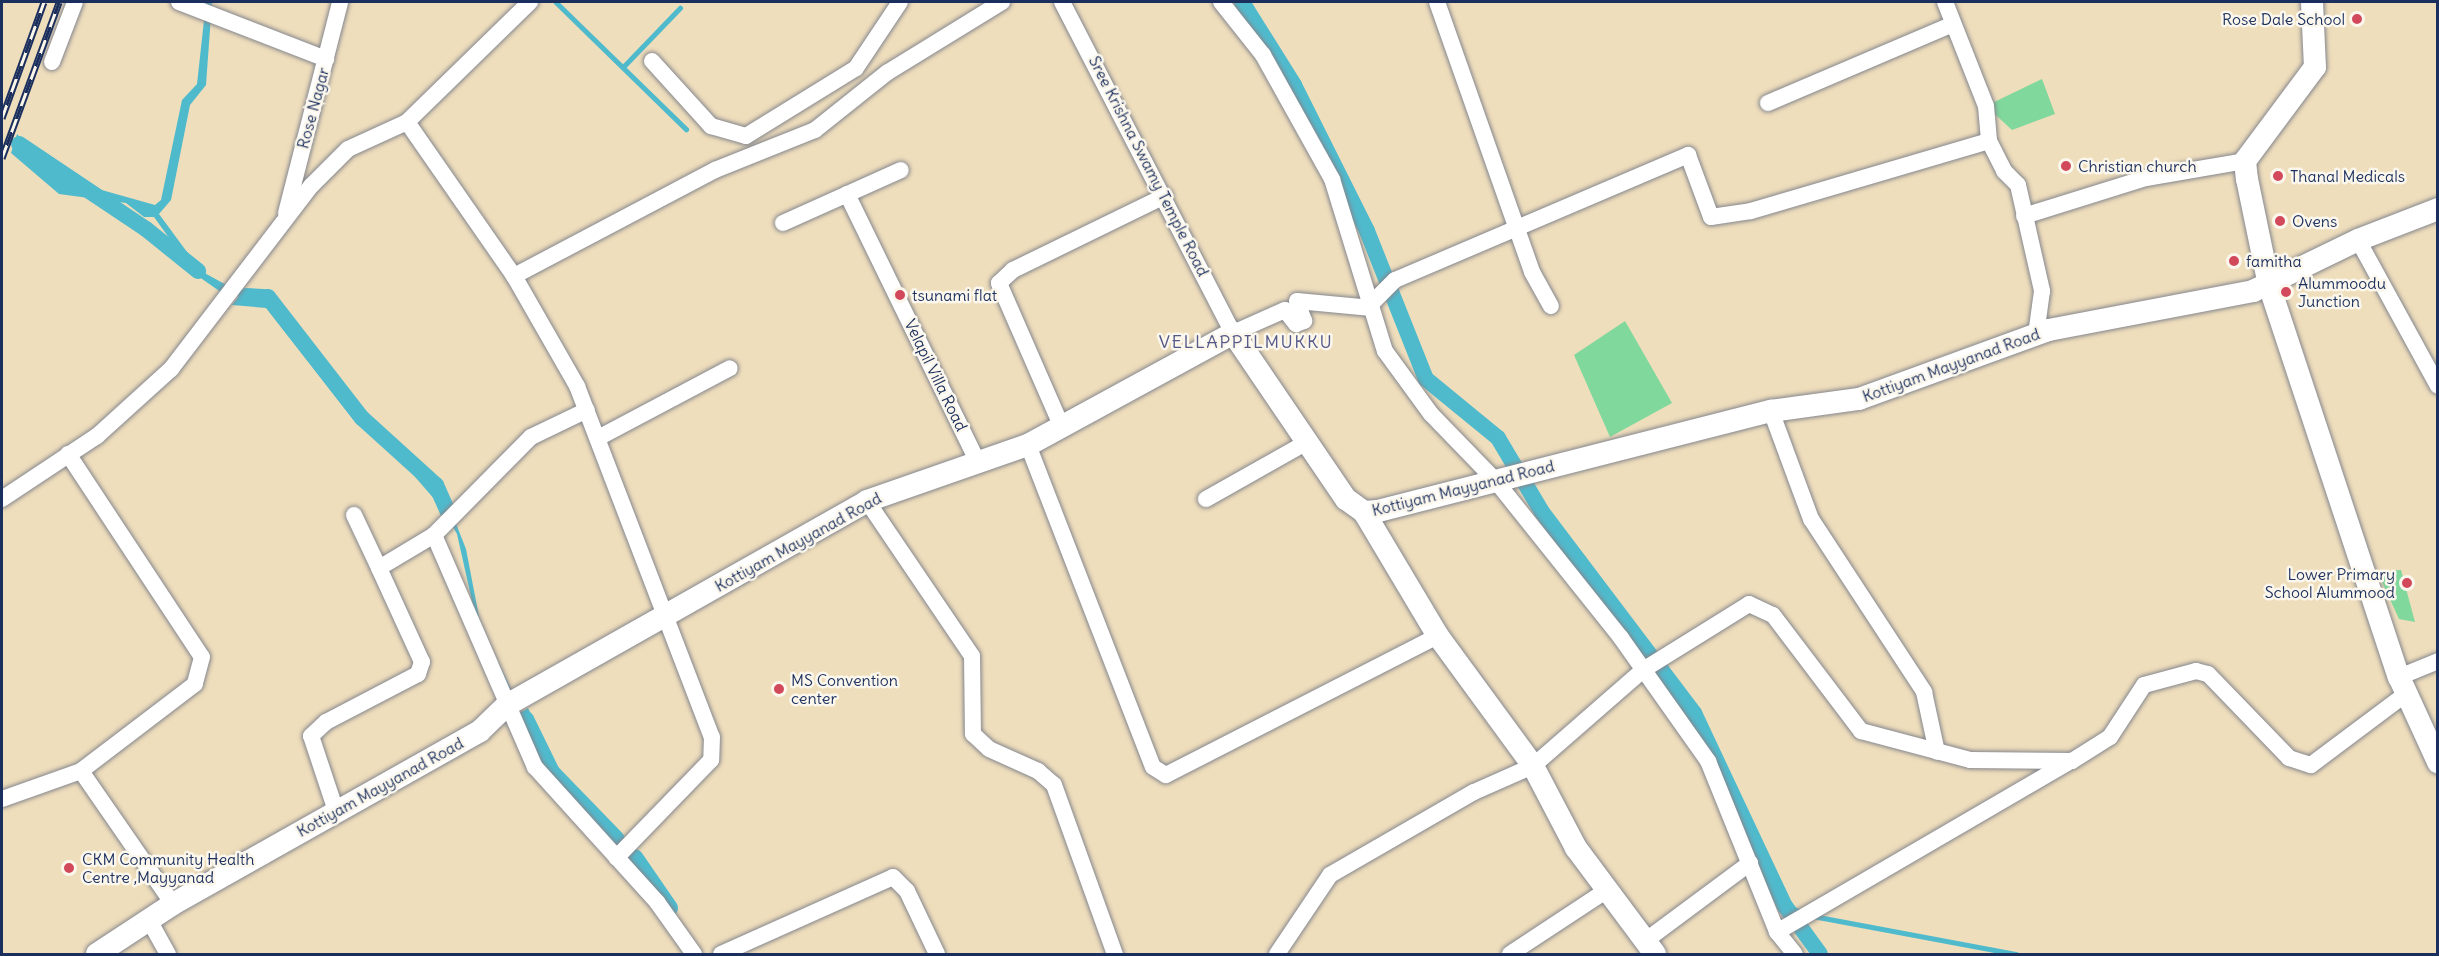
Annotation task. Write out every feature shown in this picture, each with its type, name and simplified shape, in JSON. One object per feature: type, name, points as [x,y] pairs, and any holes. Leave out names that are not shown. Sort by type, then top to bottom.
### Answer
[{"type":"street","points":[[51,63],[75,2]]},
{"type":"street","points":[[179,2],[326,59]]},
{"type":"street","name":"Rose Nagar","points":[[285,214],[339,2]]},
{"type":"street","points":[[2,499],[98,436],[171,369],[285,214],[348,149],[407,122],[530,2]]},
{"type":"street","points":[[652,61],[711,126],[746,136],[856,68],[900,2]]},
{"type":"street","points":[[514,276],[715,170],[815,130],[888,72],[1002,2]]},
{"type":"street","name":"Sree Krishna Swamy Temple Road","points":[[1062,2],[1165,196],[1233,333]]},
{"type":"street","points":[[1221,2],[1263,55],[1332,179],[1385,351],[1418,396],[1496,480],[1643,670],[1708,761],[1777,932],[1795,954]]},
{"type":"street","points":[[1437,2],[1521,230],[1532,272],[1551,306]]},
{"type":"street","points":[[1945,2],[1986,106],[1989,141],[2004,171],[2018,185],[2042,291],[2036,335]]},
{"type":"street","points":[[2024,216],[2123,184],[2245,161],[2315,67],[2312,2]]},
{"type":"street","points":[[1768,103],[1953,24]]},
{"type":"street","points":[[407,122],[514,276],[587,410],[665,613],[714,750],[707,765],[616,858]]},
{"type":"street","points":[[1371,306],[1395,280],[1521,230],[1688,155],[1711,217],[1784,202],[1989,141]]},
{"type":"street","points":[[2245,161],[2269,285],[2403,685],[2438,762]]},
{"type":"street","points":[[783,223],[901,170]]},
{"type":"street","name":"Velapil Villa Road","points":[[847,194],[977,460]]},
{"type":"street","points":[[1061,425],[999,283],[1013,270],[1165,196]]},
{"type":"street","name":"Kottiyam Mayyanad Road","points":[[97,954],[173,904],[480,731],[507,705],[665,613],[867,501],[977,460],[1028,445],[1233,333],[1346,499],[1364,512],[1771,411],[1859,399],[2036,335],[2269,285],[2358,240],[2438,209]]},
{"type":"street","points":[[2358,240],[2438,386]]},
{"type":"street","points":[[1233,333],[1285,310],[1296,324],[1304,321],[1297,301],[1371,306]]},
{"type":"street","points":[[598,438],[730,368]]},
{"type":"street","points":[[379,568],[444,523],[531,437],[587,410]]},
{"type":"street","points":[[1771,411],[1811,519],[1924,692],[1937,752]]},
{"type":"street","points":[[1206,499],[1307,442]]},
{"type":"street","points":[[1028,445],[1154,767],[1166,775],[1438,636]]},
{"type":"street","points":[[2,799],[81,771],[195,684],[202,657],[68,454]]},
{"type":"street","points":[[867,501],[972,656],[973,734],[1054,785],[1115,954]]},
{"type":"street","points":[[1364,512],[1438,636],[1533,766],[1576,848],[1650,948],[1750,863]]},
{"type":"street","points":[[336,811],[311,736],[326,722],[418,674],[422,662],[354,515]]},
{"type":"street","points":[[444,523],[507,705],[535,767],[657,902],[694,954]]},
{"type":"street","points":[[1276,954],[1330,875],[1474,792],[1533,766],[1643,670],[1749,604],[1762,607],[1861,731],[1970,760],[2072,761]]},
{"type":"street","points":[[1777,932],[2110,737],[2144,685],[2196,671],[2208,674],[2300,765],[2311,765],[2403,685],[2438,661]]},
{"type":"street","points":[[81,771],[173,904]]},
{"type":"street","points":[[721,954],[893,877],[907,891],[937,954]]},
{"type":"street","points":[[1510,954],[1607,890]]},
{"type":"street","points":[[149,920],[168,954]]},
{"type":"green space","points":[[2042,79],[2055,114],[2012,130],[1986,106]]},
{"type":"green space","points":[[1625,321],[1672,403],[1610,437],[1574,355]]},
{"type":"green space","points":[[2401,570],[2415,622],[2399,619],[2377,571]]},
{"type":"water","points":[[206,2],[212,2],[206,85],[190,105],[171,200],[159,214],[201,271],[230,287],[225,295],[195,274],[154,217],[144,217],[126,203],[59,194],[11,153],[17,134],[59,178],[155,205],[161,200],[182,100],[197,84]]},
{"type":"water","points":[[240,295],[268,298],[362,423],[424,473],[449,506],[466,549],[481,627],[512,691],[507,694],[476,619],[457,534],[442,508],[397,456],[356,423],[266,308],[232,305]]},
{"type":"water","points":[[528,708],[542,737],[532,740],[518,714]]},
{"type":"waterway","points":[[556,2],[686,129]]},
{"type":"waterway","points":[[1242,2],[1294,85],[1367,231],[1426,379],[1498,438],[1542,512],[1694,713],[1785,906],[1820,954]]},
{"type":"waterway","points":[[623,67],[680,8]]},
{"type":"waterway","points":[[19,144],[146,229],[198,271]]},
{"type":"waterway","points":[[246,296],[268,297],[362,418],[436,485],[448,512]]},
{"type":"waterway","points":[[526,719],[552,772],[617,839]]},
{"type":"waterway","points":[[635,857],[670,908]]},
{"type":"waterway","points":[[1785,906],[1802,912]]},
{"type":"waterway","points":[[1813,916],[2016,954]]},
{"type":"railway","points":[[2,118],[44,2]]},
{"type":"railway","points":[[2,158],[59,2]]},
{"type":"place","name":"Rose Dale School","points":[[2357,19]]},
{"type":"place","name":"Christian church","points":[[2066,166]]},
{"type":"place","name":"Thanal Medicals","points":[[2278,176]]},
{"type":"place","name":"Ovens","points":[[2280,221]]},
{"type":"place","name":"famitha","points":[[2234,261]]},
{"type":"place","name":"Alummoodu Junction","points":[[2286,292]]},
{"type":"place","name":"tsunami flat","points":[[900,295]]},
{"type":"place","name":"Lower Primary School Alummood","points":[[2407,583]]},
{"type":"place","name":"MS Convention center","points":[[779,689]]},
{"type":"place","name":"CKM Community Health Centre ,Mayyanad","points":[[69,868]]},
{"type":"district","name":"VELLAPPILMUKKU","points":[[1246,342]]}]
